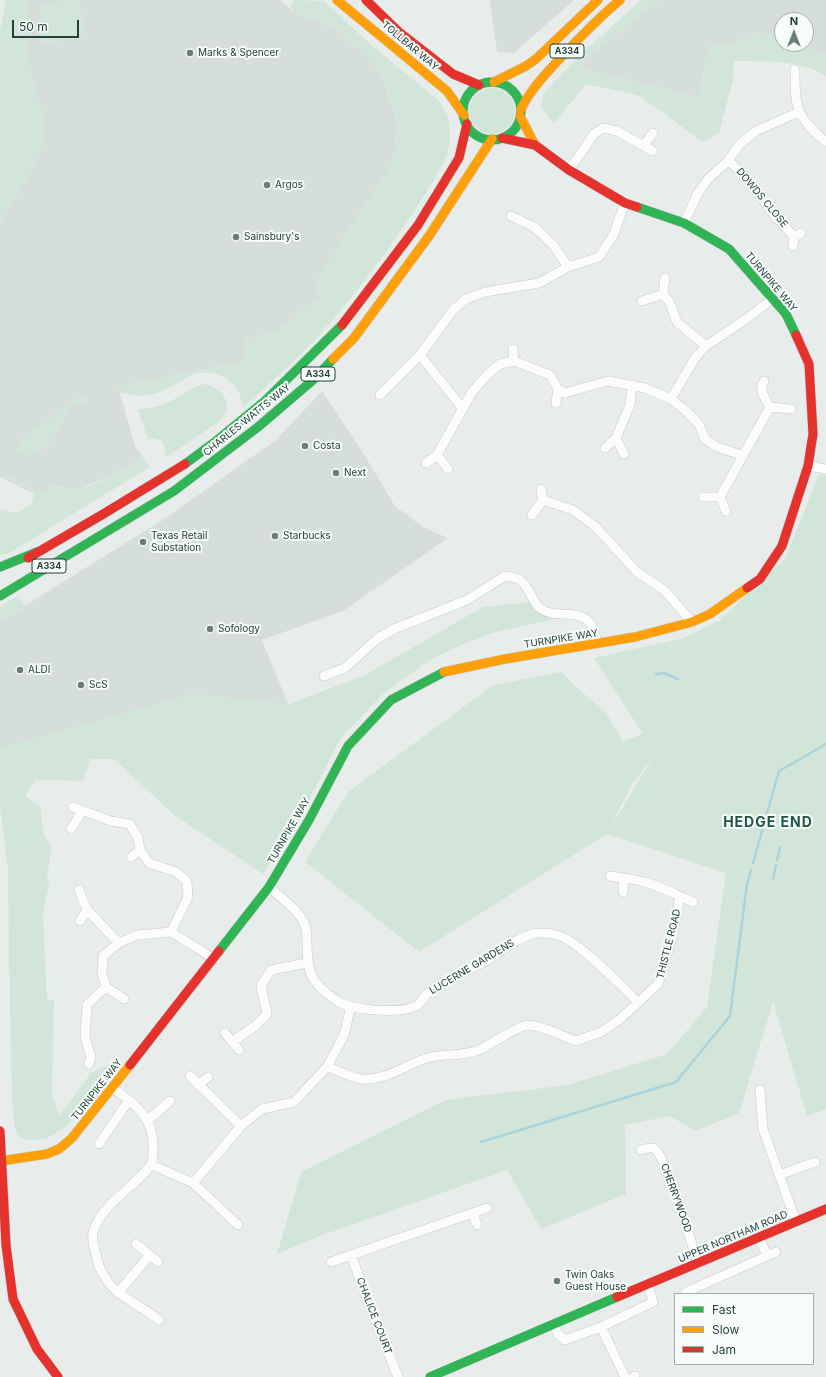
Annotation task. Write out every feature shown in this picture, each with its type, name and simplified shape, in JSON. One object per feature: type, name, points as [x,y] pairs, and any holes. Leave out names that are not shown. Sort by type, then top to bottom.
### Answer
[{"type":"main road","name":"TOLLBAR WAY","points":[[337,0],[447,91],[465,119]]},
{"type":"main road","name":"TOLLBAR WAY","points":[[366,0],[400,32],[453,74],[479,85]]},
{"type":"main road","name":"A334","points":[[494,82],[536,60],[598,0]]},
{"type":"main road","name":"A334","points":[[521,113],[525,100],[550,69],[602,14],[620,0]]},
{"type":"main road","points":[[494,82],[501,83],[512,91],[520,102],[521,113],[514,129],[502,138],[492,139],[477,135],[465,119],[464,106],[467,98],[472,90],[479,85],[494,82]]},
{"type":"main road","name":"TURNPIKE WAY","points":[[521,113],[535,145]]},
{"type":"main road","name":"CHARLES WATTS WAY","points":[[0,575],[37,552],[105,514],[179,468],[216,441],[265,400],[346,321],[418,225],[451,171],[461,153],[465,119]]},
{"type":"main road","name":"TURNPIKE WAY","points":[[1,1161],[47,1154],[59,1149],[72,1138],[113,1088],[269,887],[309,820],[348,746],[391,700],[444,672],[505,659],[635,637],[692,622],[710,614],[760,579],[782,546],[808,466],[814,434],[809,364],[786,314],[729,249],[684,223],[625,202],[568,170],[535,145],[502,138]]},
{"type":"main road","name":"CHARLES WATTS WAY","points":[[0,596],[174,491],[258,427],[313,380],[358,331],[429,236],[492,139]]},
{"type":"main road","points":[[0,567],[37,552]]},
{"type":"main road","points":[[0,1131],[6,1245],[13,1299],[37,1349],[58,1377]]},
{"type":"main road","name":"UPPER NORTHAM ROAD","points":[[430,1377],[826,1209]]},
{"type":"street","points":[[795,70],[795,98],[799,112],[811,128],[826,142]]},
{"type":"street","points":[[684,223],[698,193],[708,179],[728,161],[739,145],[756,131],[799,112]]},
{"type":"street","points":[[568,170],[594,134],[603,128],[617,131],[653,151]]},
{"type":"street","points":[[644,145],[652,133]]},
{"type":"street","name":"DOWDS CLOSE","points":[[728,161],[739,169],[747,178],[772,212],[796,239]]},
{"type":"street","points":[[380,395],[420,355],[453,310],[466,298],[485,292],[539,283],[568,267],[598,258],[612,236],[625,202]]},
{"type":"street","points":[[511,216],[534,227],[554,246],[568,267]]},
{"type":"street","points":[[662,294],[665,278]]},
{"type":"street","points":[[662,294],[670,303],[677,322],[706,346]]},
{"type":"street","points":[[642,301],[662,294]]},
{"type":"street","points":[[671,399],[695,358],[706,346],[749,317],[772,299]]},
{"type":"street","points":[[513,349],[514,361]]},
{"type":"street","points":[[420,355],[463,409]]},
{"type":"street","points":[[426,463],[437,455],[472,392],[488,374],[500,364],[514,361],[550,375],[558,389],[565,393],[608,381],[645,388],[671,399],[686,411],[699,424],[705,439],[717,447],[742,455]]},
{"type":"street","points":[[764,381],[762,383],[762,392],[770,407]]},
{"type":"street","points":[[605,448],[616,438],[630,405],[632,385]]},
{"type":"street","points":[[556,403],[558,389]]},
{"type":"street","points":[[770,407],[791,409]]},
{"type":"street","points":[[720,497],[770,407]]},
{"type":"street","points":[[616,438],[624,454]]},
{"type":"street","points":[[437,455],[448,469]]},
{"type":"street","points":[[808,466],[826,469]]},
{"type":"street","points":[[532,515],[543,500],[541,489]]},
{"type":"street","points":[[703,497],[720,497]]},
{"type":"street","points":[[720,497],[726,511]]},
{"type":"street","points":[[543,500],[573,510],[596,526],[636,571],[664,591],[692,622]]},
{"type":"street","points":[[324,676],[345,668],[378,638],[394,629],[467,600],[505,576],[519,579],[526,586],[540,608],[554,614],[573,613],[584,619],[592,626],[597,644]]},
{"type":"street","points":[[73,806],[111,822],[130,824],[138,838],[140,850],[148,863],[176,872],[187,880],[188,896],[170,932]]},
{"type":"street","points":[[70,829],[82,811]]},
{"type":"street","points":[[131,857],[140,850]]},
{"type":"street","name":"THISTLE ROAD","points":[[610,876],[642,881],[693,902]]},
{"type":"street","points":[[623,892],[624,879]]},
{"type":"street","name":"LUCERNE GARDENS","points":[[269,887],[296,912],[304,923],[307,936],[307,963],[310,975],[318,986],[337,1001],[351,1006],[376,1010],[400,1010],[417,1006],[430,991],[487,960],[520,939],[533,934],[545,932],[559,936],[571,942],[638,1002]]},
{"type":"street","points":[[79,890],[87,910],[118,943]]},
{"type":"street","name":"THISTLE ROAD","points":[[327,1067],[360,1078],[376,1078],[401,1070],[427,1059],[442,1055],[458,1055],[480,1050],[526,1025],[539,1027],[576,1041],[601,1032],[619,1020],[658,984],[671,941],[680,897]]},
{"type":"street","points":[[80,921],[87,910]]},
{"type":"street","points":[[124,998],[106,987],[102,973],[103,956],[118,943],[137,935],[170,932],[213,958]]},
{"type":"street","points":[[232,1042],[255,1026],[267,1014],[261,986],[271,970],[307,963]]},
{"type":"street","points":[[93,1060],[85,1037],[87,1004],[106,987]]},
{"type":"street","points":[[193,1183],[241,1126],[262,1109],[294,1102],[327,1067],[344,1035],[351,1006]]},
{"type":"street","points":[[225,1033],[239,1050]]},
{"type":"street","points":[[190,1076],[241,1126]]},
{"type":"street","points":[[198,1085],[208,1077]]},
{"type":"street","points":[[113,1088],[140,1109],[147,1121],[152,1137],[152,1165],[103,1214],[93,1234],[97,1259],[103,1274],[118,1293],[159,1320]]},
{"type":"street","points":[[760,1090],[763,1129],[778,1175],[796,1222]]},
{"type":"street","points":[[99,1144],[129,1100]]},
{"type":"street","points":[[147,1121],[170,1101]]},
{"type":"street","name":"CHERRYWOOD","points":[[641,1150],[651,1147],[655,1148],[659,1152],[671,1182],[698,1264]]},
{"type":"street","points":[[778,1175],[815,1162]]},
{"type":"street","points":[[152,1165],[193,1183],[238,1225]]},
{"type":"street","points":[[331,1262],[487,1208]]},
{"type":"street","points":[[473,1214],[477,1225]]},
{"type":"street","points":[[686,1292],[771,1254],[759,1238]]},
{"type":"street","points":[[136,1244],[158,1262]]},
{"type":"street","name":"CHALICE COURT","points":[[352,1255],[372,1312],[398,1377]]},
{"type":"street","points":[[118,1293],[149,1256]]},
{"type":"street","points":[[554,1325],[558,1334],[566,1340],[601,1327],[653,1302],[648,1285]]},
{"type":"street","points":[[601,1327],[625,1377]]},
{"type":"shaded area","points":[[28,0],[280,0],[294,12],[321,22],[341,33],[363,51],[381,74],[393,104],[397,127],[396,146],[392,164],[319,298],[277,332],[244,340],[248,361],[118,387],[135,446],[143,457],[108,477],[80,489],[71,490],[51,484],[46,491],[39,493],[0,472],[0,224],[41,112],[28,57],[26,22]]},
{"type":"shaded area","points":[[490,0],[574,0],[514,53],[497,52]]},
{"type":"shaded area","points":[[659,0],[826,0],[826,53],[814,52],[814,12],[774,12],[774,36],[752,33],[727,46],[710,44],[698,97],[581,69],[583,61]]},
{"type":"shaded area","points":[[322,391],[362,451],[395,506],[423,527],[448,538],[343,611],[262,640],[289,706],[0,748],[0,621],[161,521],[276,440]]},
{"type":"green space","points":[[6,0],[28,0],[28,51],[30,67],[42,114],[44,135],[43,144],[35,165],[0,224],[0,31]]},
{"type":"green space","points":[[66,0],[79,0],[86,36],[40,45],[40,5]]},
{"type":"green space","points":[[294,0],[324,1],[370,44],[437,99],[448,118],[450,137],[447,157],[409,219],[348,301],[303,352],[243,408],[240,395],[235,386],[224,377],[211,373],[190,376],[166,390],[152,395],[138,396],[118,392],[117,387],[248,361],[244,340],[277,332],[319,298],[316,279],[392,164],[397,137],[397,128],[392,100],[380,74],[363,51],[336,29],[294,12],[291,7]]},
{"type":"green space","points":[[641,0],[659,0],[583,61],[581,69],[698,97],[710,44],[727,46],[752,33],[774,36],[774,52],[826,53],[826,76],[805,67],[782,62],[734,61],[733,80],[719,133],[703,142],[638,95],[586,84],[554,124],[541,107],[544,93],[578,57]]},
{"type":"green space","points":[[492,88],[505,92],[511,98],[515,111],[511,124],[505,130],[492,134],[479,130],[473,124],[469,111],[473,98],[479,92]]},
{"type":"green space","points":[[205,384],[217,389],[225,398],[227,408],[225,414],[217,423],[166,457],[163,443],[157,439],[148,439],[138,409],[165,404],[195,387]]},
{"type":"green space","points":[[82,394],[89,399],[84,405],[78,403],[68,408],[58,429],[42,451],[37,454],[27,455],[21,454],[15,450],[22,444],[20,440]]},
{"type":"green space","points":[[143,457],[150,467],[9,553],[0,555],[0,509],[17,513],[31,504],[34,494],[0,477],[0,472],[39,493],[46,491],[51,484],[72,490],[88,487]]},
{"type":"green space","points":[[819,475],[826,475],[826,1109],[807,1116],[773,1002],[739,1113],[695,1131],[670,1116],[625,1125],[626,1194],[541,1229],[507,1170],[317,1237],[277,1254],[301,1172],[446,1100],[568,1085],[667,1054],[707,1007],[726,873],[607,834],[419,952],[305,862],[348,792],[493,685],[562,672],[573,684],[606,713],[623,741],[643,734],[594,658],[683,638],[720,620],[785,559]],"holes":[[[653,757],[610,828],[632,784]]]},
{"type":"green space","points":[[17,596],[25,605],[0,621],[0,607]]},
{"type":"green space","points":[[530,602],[537,612],[554,619],[492,633],[461,645],[430,660],[384,693],[340,739],[300,818],[263,874],[174,815],[114,759],[90,759],[83,781],[36,780],[25,796],[40,806],[44,835],[52,848],[47,876],[49,885],[43,913],[47,999],[54,1000],[52,1092],[59,1116],[91,1073],[114,1062],[112,1071],[98,1097],[63,1129],[45,1139],[29,1140],[21,1138],[15,1129],[12,1100],[8,870],[0,807],[0,748],[192,694],[289,704],[365,675],[483,607]]},
{"type":"waterway","points":[[656,674],[664,673],[678,679]]},
{"type":"waterway","points":[[753,863],[779,771],[826,744]]},
{"type":"waterway","points":[[777,860],[780,847]]},
{"type":"waterway","points":[[773,879],[776,865]]},
{"type":"waterway","points":[[481,1142],[676,1082],[730,1016],[747,884],[751,870]]},
{"type":"traffic: fast","points":[[492,82],[508,87],[516,95],[521,111],[516,127],[508,135],[492,140],[476,135],[468,127],[463,111],[468,95],[476,87],[492,82]]},
{"type":"traffic: fast","points":[[637,207],[684,223],[729,249],[786,314],[796,335]]},
{"type":"traffic: fast","points":[[185,464],[265,401],[342,325]]},
{"type":"traffic: fast","points":[[0,596],[174,491],[258,427],[313,380],[333,359]]},
{"type":"traffic: fast","points":[[0,567],[37,552]]},
{"type":"traffic: fast","points":[[219,951],[269,887],[309,820],[348,746],[391,700],[444,672]]},
{"type":"traffic: fast","points":[[430,1377],[617,1297]]},
{"type":"traffic: slow","points":[[337,0],[447,91],[464,115]]},
{"type":"traffic: slow","points":[[494,82],[526,66],[536,59],[598,0]]},
{"type":"traffic: slow","points":[[521,109],[530,93],[548,71],[586,31],[620,0]]},
{"type":"traffic: slow","points":[[520,116],[535,145]]},
{"type":"traffic: slow","points":[[333,359],[354,338],[429,236],[492,139]]},
{"type":"traffic: slow","points":[[444,672],[505,659],[635,637],[692,622],[710,614],[747,588]]},
{"type":"traffic: slow","points":[[1,1161],[47,1154],[59,1149],[72,1138],[130,1065]]},
{"type":"traffic: jam","points":[[366,0],[399,32],[453,74],[479,85]]},
{"type":"traffic: jam","points":[[342,325],[418,225],[459,158],[467,124]]},
{"type":"traffic: jam","points":[[502,138],[535,145],[569,170],[625,203],[637,207]]},
{"type":"traffic: jam","points":[[747,588],[760,579],[782,546],[808,466],[813,434],[809,364],[796,335]]},
{"type":"traffic: jam","points":[[28,558],[185,464]]},
{"type":"traffic: jam","points":[[130,1065],[219,951]]},
{"type":"traffic: jam","points":[[0,1131],[6,1245],[13,1299],[37,1349],[58,1377]]},
{"type":"traffic: jam","points":[[617,1297],[826,1209]]},
{"type":"place","name":"Marks & Spencer","points":[[190,53]]},
{"type":"place","name":"Argos","points":[[267,185]]},
{"type":"place","name":"Sainsbury's","points":[[236,237]]},
{"type":"place","name":"Costa","points":[[305,446]]},
{"type":"place","name":"Next","points":[[336,473]]},
{"type":"place","name":"Starbucks","points":[[275,536]]},
{"type":"place","name":"Texas Retail Substation","points":[[143,542]]},
{"type":"place","name":"Sofology","points":[[210,629]]},
{"type":"place","name":"ALDI","points":[[20,670]]},
{"type":"place","name":"ScS","points":[[81,685]]},
{"type":"place","name":"Twin Oaks Guest House","points":[[557,1281]]},
{"type":"district","name":"HEDGE END","points":[[768,823]]}]
